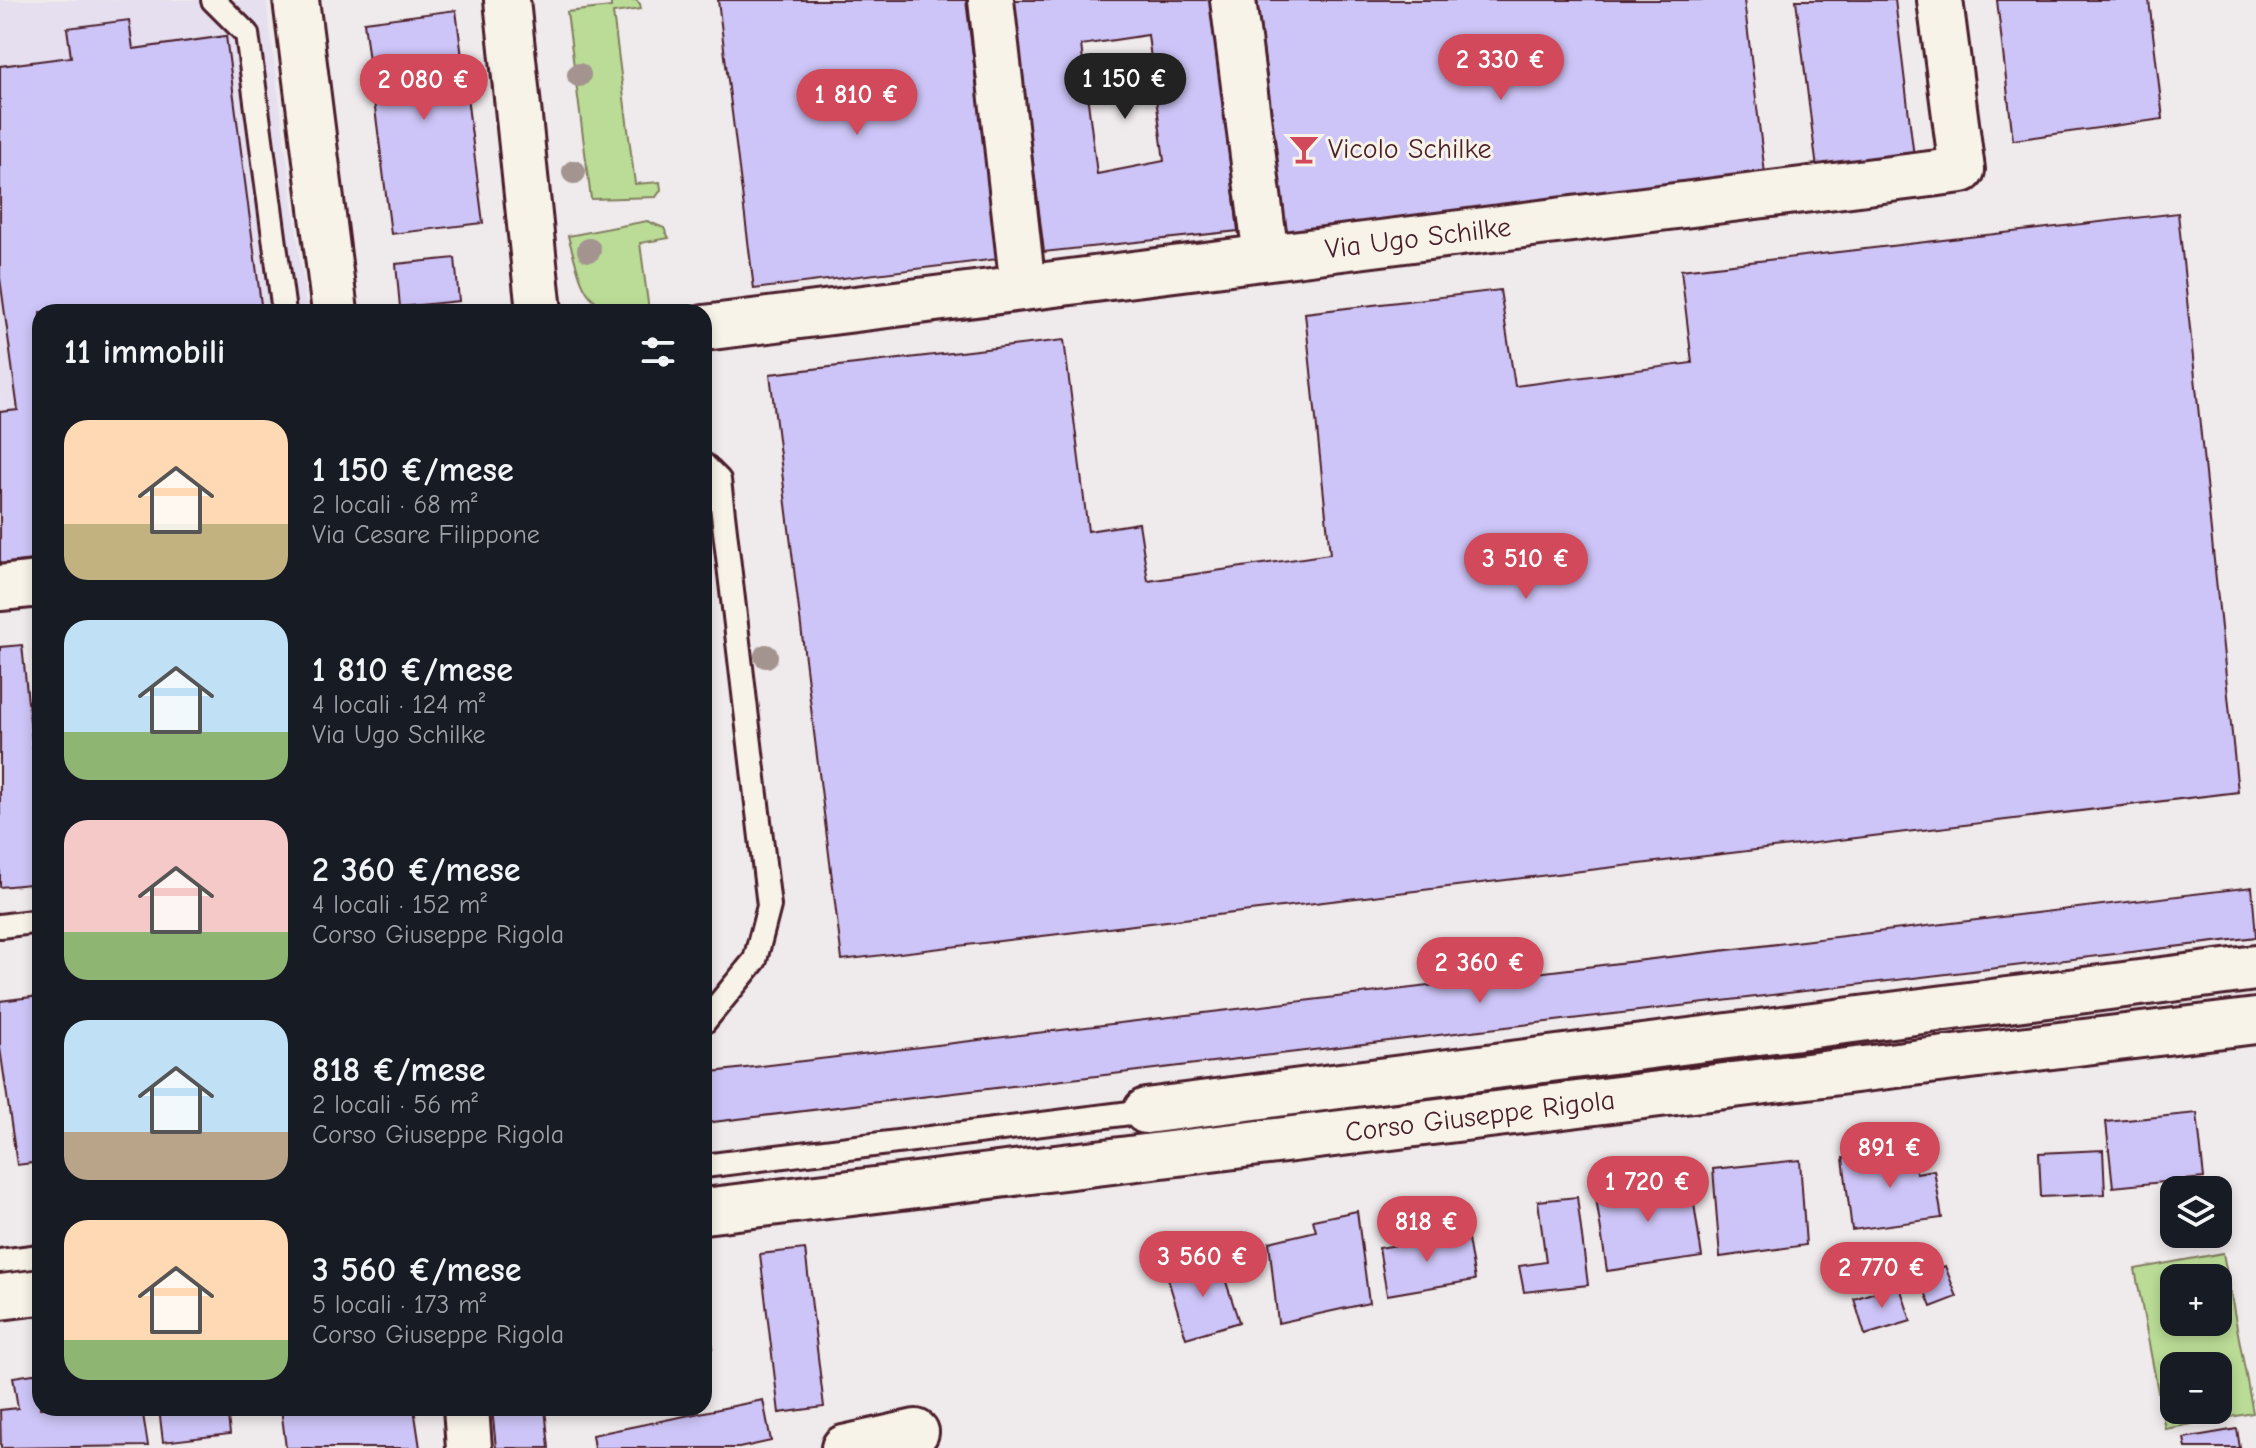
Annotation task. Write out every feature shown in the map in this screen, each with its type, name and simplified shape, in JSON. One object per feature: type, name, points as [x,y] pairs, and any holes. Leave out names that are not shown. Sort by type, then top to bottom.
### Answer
[{"type":"street","points":[[296,0],[334,304]]},
{"type":"street","points":[[507,0],[538,304]]},
{"type":"street","points":[[991,0],[1023,288]]},
{"type":"street","points":[[1233,0],[1266,257]]},
{"type":"street","name":"Via Ugo Schilke","points":[[712,327],[1962,170],[1940,0]]},
{"type":"street","points":[[0,588],[32,585]]},
{"type":"street","points":[[1146,1111],[2256,968]]},
{"type":"street","name":"Corso Giuseppe Rigola","points":[[712,1210],[1106,1139],[2256,1021]]},
{"type":"street","points":[[0,1297],[32,1293]]},
{"type":"street","points":[[467,1416],[469,1448]]},
{"type":"street","points":[[844,1448],[916,1432]]},
{"type":"lane","points":[[213,0],[247,34],[283,304]]},
{"type":"lane","points":[[712,473],[719,480],[769,906],[755,960],[712,1012]]},
{"type":"lane","points":[[0,926],[32,922]]},
{"type":"lane","points":[[712,1165],[1106,1139],[1146,1111]]},
{"type":"lane","points":[[0,1261],[32,1257]]},
{"type":"shaded area","points":[[0,0],[266,0],[306,304],[32,304],[32,560],[0,564]]},
{"type":"green space","points":[[611,0],[636,0],[640,4],[641,9],[613,13],[635,184],[660,182],[661,190],[656,197],[591,199],[567,12],[611,7]]},
{"type":"green space","points":[[647,221],[664,228],[669,238],[640,243],[648,304],[598,303],[583,285],[568,236]]},
{"type":"green space","points":[[2223,1253],[2225,1264],[2162,1264]]},
{"type":"green space","points":[[2160,1264],[2160,1336],[2232,1336],[2232,1301],[2253,1413],[2232,1417],[2232,1352],[2160,1352],[2160,1402],[2135,1269]]},
{"type":"green space","points":[[2164,1424],[2192,1424],[2165,1429]]},
{"type":"building","points":[[718,0],[966,0],[998,259],[754,289]]},
{"type":"building","points":[[1013,0],[1211,0],[1238,231],[1044,252]],"holes":[[[1148,35],[1164,161],[1097,174],[1081,45]]]},
{"type":"building","points":[[1257,0],[1744,0],[1765,174],[1286,232]]},
{"type":"building","points":[[1796,0],[1895,0],[1914,157],[1817,169]]},
{"type":"building","points":[[1997,0],[2149,0],[2163,119],[2013,140]]},
{"type":"building","points":[[456,10],[483,223],[391,234],[364,22]]},
{"type":"building","points":[[129,20],[133,49],[226,36],[261,304],[32,304],[32,560],[0,564],[0,412],[18,410],[0,278],[0,66],[71,57],[67,28]]},
{"type":"building","points":[[2178,213],[2238,792],[842,960],[770,374],[1064,340],[1088,531],[1139,523],[1148,581],[1330,554],[1305,313],[1500,290],[1515,386],[1692,363],[1681,270]]},
{"type":"building","points":[[455,258],[459,301],[400,304],[396,264]]},
{"type":"building","points":[[22,645],[32,741],[32,884],[0,887],[0,647]]},
{"type":"building","points":[[2252,887],[2256,937],[712,1122],[712,1072]]},
{"type":"building","points":[[32,997],[32,1163],[17,1165],[0,1048],[0,1001]]},
{"type":"building","points":[[2197,1113],[2204,1176],[2160,1176],[2160,1182],[2113,1187],[2106,1122]]},
{"type":"building","points":[[1913,1146],[1916,1173],[1934,1170],[1942,1218],[1852,1230],[1843,1158]]},
{"type":"building","points":[[2103,1150],[2105,1194],[2041,1197],[2039,1153]]},
{"type":"building","points":[[1800,1160],[1806,1245],[1720,1257],[1713,1169]]},
{"type":"building","points":[[1690,1177],[1702,1257],[1607,1271],[1595,1191]]},
{"type":"building","points":[[1577,1197],[1588,1285],[1524,1292],[1519,1266],[1546,1262],[1538,1201]]},
{"type":"building","points":[[1357,1211],[1369,1303],[1278,1323],[1269,1242],[1316,1231],[1313,1220]]},
{"type":"building","points":[[1467,1233],[1475,1280],[1387,1295],[1379,1248]]},
{"type":"building","points":[[805,1249],[824,1407],[779,1413],[760,1254]]},
{"type":"building","points":[[1219,1260],[1239,1322],[1186,1338],[1167,1276]]},
{"type":"building","points":[[1945,1266],[1957,1297],[1931,1307],[1919,1276]]},
{"type":"building","points":[[1899,1284],[1911,1321],[1865,1335],[1854,1299]]},
{"type":"building","points":[[32,1374],[32,1416],[143,1416],[148,1446],[1,1448],[0,1410],[18,1408],[13,1377]]},
{"type":"building","points":[[763,1400],[771,1441],[739,1448],[594,1448],[592,1435],[685,1416],[712,1416],[712,1410]]},
{"type":"building","points":[[160,1416],[228,1416],[230,1434],[163,1442]]},
{"type":"building","points":[[282,1416],[415,1416],[420,1448],[286,1448]]},
{"type":"building","points":[[493,1416],[546,1416],[549,1448],[496,1448]]},
{"type":"building","points":[[2237,1429],[2240,1448],[2186,1448],[2184,1438]]},
{"type":"place","name":"Vicolo Schilke","points":[[1304,149]]}]
